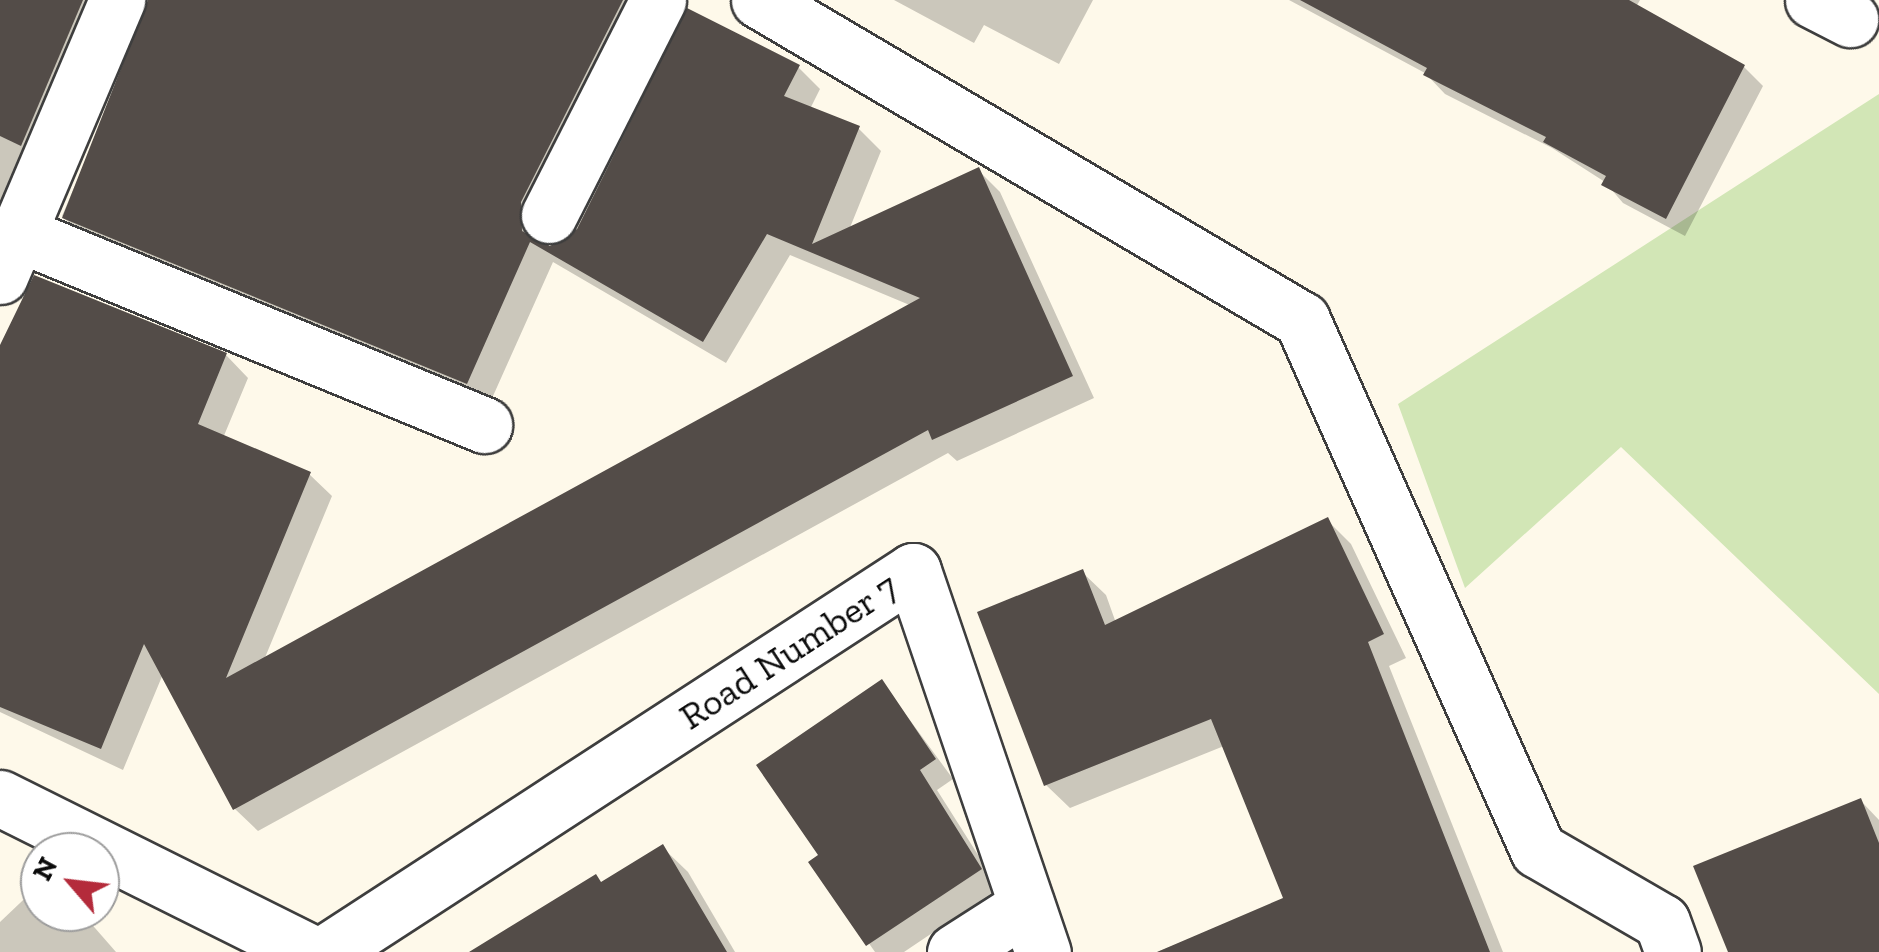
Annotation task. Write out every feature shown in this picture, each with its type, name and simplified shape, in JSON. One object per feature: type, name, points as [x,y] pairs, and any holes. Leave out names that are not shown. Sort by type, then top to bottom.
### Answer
[{"type":"street","points":[[117,0],[10,255],[484,425]]},
{"type":"street","points":[[548,215],[658,0]]},
{"type":"street","points":[[760,0],[1302,320],[1538,850],[1668,937]]},
{"type":"street","name":"Road Number 7","points":[[327,952],[913,571],[1034,929]]},
{"type":"street","points":[[0,798],[309,952]]},
{"type":"street","points":[[955,952],[1034,929]]},
{"type":"green space","points":[[1879,94],[1879,694],[1621,447],[1465,588],[1398,404]]},
{"type":"building","points":[[0,0],[83,0],[21,146],[0,136]]},
{"type":"building","points":[[148,0],[623,0],[521,202],[522,231],[550,246],[577,229],[687,8],[800,65],[784,96],[860,126],[812,244],[979,167],[1073,376],[932,440],[928,430],[233,810],[144,644],[101,749],[0,707],[0,345],[34,275],[227,353],[198,424],[311,472],[226,678],[920,298],[767,234],[703,342],[530,242],[467,384],[62,218]]},
{"type":"building","points":[[1300,0],[1629,0],[1745,65],[1666,219],[1601,185],[1606,176],[1543,142],[1546,137],[1423,75],[1427,68]]},
{"type":"building","points":[[1328,517],[1384,634],[1368,642],[1490,952],[1157,952],[1283,898],[1211,719],[1044,786],[977,612],[1083,569],[1105,625]]},
{"type":"building","points":[[882,679],[936,759],[920,770],[982,869],[866,946],[808,862],[818,855],[756,765]]},
{"type":"building","points":[[1861,798],[1879,843],[1879,952],[1728,952],[1693,866]]},
{"type":"building","points":[[663,844],[727,952],[469,952],[596,874],[601,882]]}]
